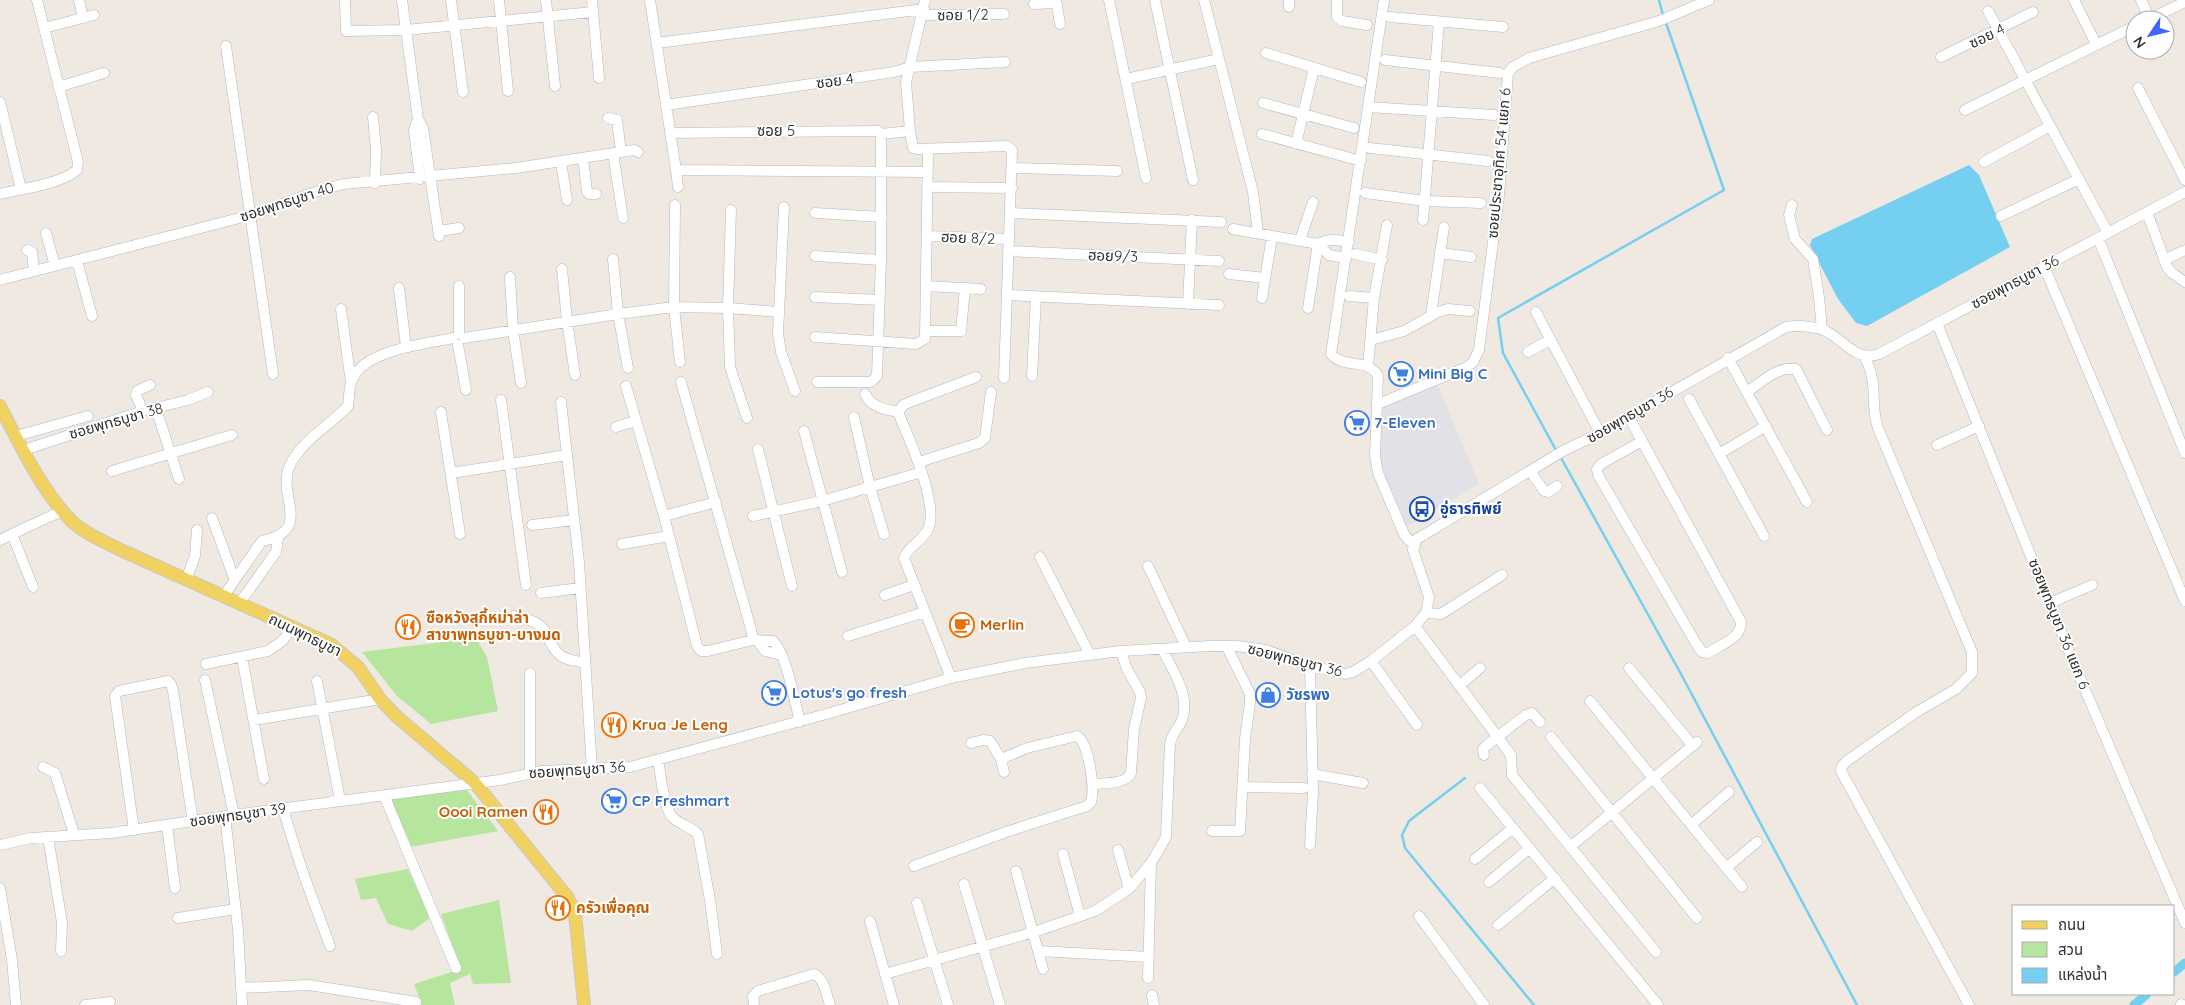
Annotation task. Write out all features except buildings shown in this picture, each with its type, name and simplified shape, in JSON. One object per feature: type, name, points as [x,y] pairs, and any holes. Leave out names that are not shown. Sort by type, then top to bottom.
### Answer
[{"type":"main road","name":"ถนนพุทธบูชา","points":[[0,408],[43,485],[62,511],[92,536],[332,645],[358,667],[380,700],[396,716],[475,783],[559,886],[574,910],[584,1005]]},
{"type":"street","points":[[0,194],[72,175],[77,170],[78,162],[37,0]]},
{"type":"street","points":[[79,0],[83,18]]},
{"type":"street","points":[[345,0],[346,31],[406,30],[593,12]]},
{"type":"street","points":[[402,0],[418,119],[423,128],[425,178],[439,234],[459,228]]},
{"type":"street","points":[[451,0],[463,92]]},
{"type":"street","points":[[498,0],[508,91]]},
{"type":"street","points":[[546,0],[555,86]]},
{"type":"street","points":[[592,0],[599,78]]},
{"type":"street","points":[[650,0],[678,187]]},
{"type":"street","points":[[1109,0],[1146,178]]},
{"type":"street","points":[[1155,0],[1193,180]]},
{"type":"street","points":[[1204,0],[1254,192],[1258,233]]},
{"type":"street","points":[[1337,0],[1337,17],[1342,21],[1367,25]]},
{"type":"street","points":[[1384,0],[1349,242],[1351,256],[1331,354],[1339,361],[1368,366],[1375,370],[1378,376],[1375,456],[1378,473],[1405,536],[1413,544],[1414,558],[1429,597],[1426,613],[1441,614],[1502,575]]},
{"type":"street","name":"ซอยประชาอุทิศ 54 แยก 6","points":[[1378,404],[1467,367],[1473,362],[1479,350],[1499,196],[1508,73],[1513,67],[1529,58],[1659,21],[1709,0]]},
{"type":"street","points":[[2074,0],[2096,44]]},
{"type":"street","points":[[1034,4],[1056,2],[1060,24]]},
{"type":"street","points":[[2168,10],[2185,2]]},
{"type":"street","points":[[924,8],[906,82],[913,148],[928,150],[1007,146],[1012,150],[1004,378]]},
{"type":"street","name":"ซอย 1/2","points":[[657,43],[924,8],[1004,14]]},
{"type":"street","points":[[1988,11],[2079,179],[2103,235],[2185,453]]},
{"type":"street","name":"ซอย 4","points":[[1942,57],[1998,31],[2033,12]]},
{"type":"street","points":[[44,28],[94,15]]},
{"type":"street","points":[[1390,17],[1503,27]]},
{"type":"street","points":[[1423,220],[1439,22]]},
{"type":"street","points":[[1965,110],[2125,31]]},
{"type":"street","points":[[226,46],[273,374]]},
{"type":"street","points":[[1266,53],[1361,82]]},
{"type":"street","points":[[1126,79],[1219,59]]},
{"type":"street","points":[[1385,60],[1500,73]]},
{"type":"street","name":"ซอย 4","points":[[666,105],[894,72],[910,67],[1005,62]]},
{"type":"street","points":[[1296,144],[1314,68]]},
{"type":"street","points":[[58,87],[104,73]]},
{"type":"street","points":[[2138,88],[2185,180]]},
{"type":"street","points":[[0,102],[21,189]]},
{"type":"street","points":[[1263,103],[1354,128]]},
{"type":"street","points":[[1368,107],[1494,115]]},
{"type":"street","points":[[372,117],[376,149],[375,183]]},
{"type":"street","points":[[608,118],[616,120],[617,153],[624,218]]},
{"type":"street","points":[[1984,162],[2050,126]]},
{"type":"street","name":"ซอย 5","points":[[670,133],[878,130],[882,134],[910,131]]},
{"type":"street","points":[[817,382],[860,383],[874,381],[876,376],[879,341],[882,134]]},
{"type":"street","points":[[1262,134],[1361,161]]},
{"type":"street","points":[[1370,148],[1488,161]]},
{"type":"street","name":"ซอยพุทธบูชา 40","points":[[0,280],[251,215],[327,188],[344,184],[425,178],[561,162],[636,150],[638,152]]},
{"type":"street","points":[[815,337],[916,344],[925,339],[928,150]]},
{"type":"street","points":[[583,158],[587,192],[589,194],[596,194]]},
{"type":"street","points":[[561,162],[567,200]]},
{"type":"street","points":[[1012,168],[1117,171]]},
{"type":"street","points":[[676,170],[928,172]]},
{"type":"street","points":[[2001,216],[2079,179]]},
{"type":"street","points":[[927,187],[1012,188]]},
{"type":"street","name":"ซอยพุทธบูชา 36","points":[[1413,544],[1424,533],[1531,472],[1563,451],[1629,417],[1728,358],[1786,327],[1797,325],[1822,330],[1851,350],[1864,356],[1879,354],[2185,192]]},
{"type":"street","points":[[1364,193],[1425,201],[1482,202]]},
{"type":"street","points":[[1300,240],[1313,202]]},
{"type":"street","points":[[1792,205],[1789,215],[1795,239],[1813,259],[1822,330]]},
{"type":"street","points":[[675,206],[674,307],[680,362]]},
{"type":"street","points":[[784,206],[778,334],[781,352],[795,392]]},
{"type":"street","points":[[731,210],[728,308],[730,367],[747,418]]},
{"type":"street","points":[[2147,212],[2164,260],[2172,273],[2185,282]]},
{"type":"street","points":[[815,213],[882,217]]},
{"type":"street","points":[[1011,213],[1221,222]]},
{"type":"street","points":[[1188,304],[1192,220]]},
{"type":"street","points":[[1368,366],[1374,298],[1387,225]]},
{"type":"street","points":[[1431,315],[1444,227]]},
{"type":"street","points":[[1233,229],[1318,244],[1329,255],[1382,260]]},
{"type":"street","points":[[46,233],[55,266]]},
{"type":"street","name":"ฮอย 8/2","points":[[928,236],[1008,239]]},
{"type":"street","points":[[1262,298],[1272,236]]},
{"type":"street","points":[[1318,244],[1333,238],[1349,242]]},
{"type":"street","points":[[1308,308],[1318,244]]},
{"type":"street","points":[[27,250],[32,252],[34,271]]},
{"type":"street","points":[[2164,260],[2185,250]]},
{"type":"street","name":"ฮอย9/3","points":[[1008,251],[1219,261]]},
{"type":"street","points":[[1440,253],[1471,257]]},
{"type":"street","points":[[815,256],[881,260]]},
{"type":"street","points":[[613,259],[618,314],[628,368]]},
{"type":"street","points":[[77,260],[92,316]]},
{"type":"street","points":[[2044,266],[2185,601]]},
{"type":"street","points":[[562,270],[575,375]]},
{"type":"street","points":[[1229,274],[1265,278]]},
{"type":"street","points":[[510,277],[513,330],[521,383]]},
{"type":"street","points":[[459,286],[459,339],[466,390]]},
{"type":"street","points":[[926,286],[981,289]]},
{"type":"street","points":[[399,288],[406,347]]},
{"type":"street","points":[[925,332],[961,331],[964,288]]},
{"type":"street","points":[[1008,295],[1220,305]]},
{"type":"street","points":[[1032,376],[1036,296]]},
{"type":"street","points":[[1349,296],[1374,298]]},
{"type":"street","points":[[815,297],[880,300]]},
{"type":"street","points":[[351,383],[357,372],[374,358],[406,347],[674,307],[728,308],[779,312]]},
{"type":"street","points":[[239,604],[276,552],[278,538],[290,522],[285,479],[291,464],[313,435],[348,406],[351,383],[341,309]]},
{"type":"street","points":[[1371,340],[1404,331],[1431,315],[1448,309],[1470,311]]},
{"type":"street","points":[[1536,312],[1600,433]]},
{"type":"street","name":"ซอยพุทธบูชา 36 แยก 6","points":[[1937,323],[2050,603],[2185,923]]},
{"type":"street","points":[[1528,352],[1550,340]]},
{"type":"street","points":[[1864,356],[1871,369],[1874,382],[1874,412],[1878,428],[1972,652],[1973,662],[1972,673],[1956,689],[1915,713],[1848,760],[1842,766],[1841,772],[1970,1005]]},
{"type":"street","points":[[1728,358],[1807,502]]},
{"type":"street","points":[[1747,392],[1786,367],[1796,369],[1827,430]]},
{"type":"street","points":[[898,412],[903,405],[976,377]]},
{"type":"street","points":[[681,382],[755,640]]},
{"type":"street","points":[[143,412],[136,395],[137,391],[150,385]]},
{"type":"street","points":[[626,386],[664,516],[697,646],[701,651],[708,651],[755,640],[773,641],[781,655],[800,722]]},
{"type":"street","name":"ซอยพุทธบูชา 38","points":[[24,450],[143,412],[188,400],[208,392]]},
{"type":"street","points":[[753,516],[822,501],[870,487],[979,443],[985,438],[991,392]]},
{"type":"street","points":[[865,394],[872,404],[898,412]]},
{"type":"street","points":[[1689,399],[1764,536]]},
{"type":"street","points":[[501,400],[508,463],[526,584]]},
{"type":"street","points":[[561,402],[580,588],[592,770]]},
{"type":"street","points":[[156,409],[179,479]]},
{"type":"street","points":[[442,412],[460,534]]},
{"type":"street","points":[[898,412],[920,467],[930,512],[928,531],[906,552],[904,558],[951,678]]},
{"type":"street","points":[[16,436],[88,416]]},
{"type":"street","points":[[854,417],[870,487],[884,534]]},
{"type":"street","points":[[1629,417],[1741,622],[1742,628],[1738,635],[1708,653],[1702,652],[1697,645],[1598,475],[1597,469],[1601,464],[1642,441]]},
{"type":"street","points":[[616,427],[636,421]]},
{"type":"street","points":[[1719,454],[1766,426]]},
{"type":"street","points":[[1937,445],[1979,426]]},
{"type":"street","points":[[804,431],[842,572]]},
{"type":"street","points":[[112,471],[232,435]]},
{"type":"street","points":[[758,449],[792,586]]},
{"type":"street","points":[[452,473],[567,455]]},
{"type":"street","points":[[1531,472],[1544,491],[1548,492],[1557,486]]},
{"type":"street","points":[[664,516],[716,502]]},
{"type":"street","points":[[0,540],[62,511]]},
{"type":"street","points":[[212,518],[234,578]]},
{"type":"street","points":[[532,525],[574,520]]},
{"type":"street","points":[[186,580],[194,556],[197,530]]},
{"type":"street","points":[[12,534],[33,587]]},
{"type":"street","points":[[622,544],[669,536]]},
{"type":"street","points":[[223,597],[234,578],[262,541],[278,538]]},
{"type":"street","points":[[1040,557],[1090,655]]},
{"type":"street","points":[[1148,566],[1186,647]]},
{"type":"street","points":[[884,595],[914,585]]},
{"type":"street","points":[[2050,603],[2092,585]]},
{"type":"street","points":[[540,592],[580,588]]},
{"type":"street","points":[[848,636],[925,612]]},
{"type":"street","name":"ซอยพุทธบูชา 36","points":[[475,783],[500,780],[530,772],[630,767],[800,722],[951,678],[1015,664],[1090,655],[1186,647],[1245,647],[1266,650],[1310,666],[1346,674],[1371,661],[1415,626],[1426,613]]},
{"type":"street","points":[[514,616],[533,620],[545,631],[551,646],[564,658],[585,662]]},
{"type":"street","points":[[1415,626],[1511,755],[1512,775],[1656,952]]},
{"type":"street","points":[[206,664],[272,649],[294,627]]},
{"type":"street","points":[[1212,831],[1240,831],[1244,739],[1250,694],[1227,647]]},
{"type":"street","points":[[885,974],[984,948],[1095,911],[1129,889],[1151,863],[1166,837],[1170,744],[1172,733],[1182,720],[1184,710],[1181,688],[1162,649]]},
{"type":"street","points":[[1093,782],[1096,784],[1122,781],[1127,779],[1131,773],[1134,729],[1140,692],[1127,669],[1121,652]]},
{"type":"street","points":[[242,657],[264,779]]},
{"type":"street","points":[[1371,661],[1417,725]]},
{"type":"street","points":[[1310,666],[1312,774],[1310,845]]},
{"type":"street","points":[[1460,685],[1480,668]]},
{"type":"street","points":[[1570,847],[1613,814],[1695,744],[1629,668]]},
{"type":"street","points":[[530,673],[530,772]]},
{"type":"street","points":[[204,680],[230,815],[242,1005]]},
{"type":"street","points":[[134,830],[115,696],[119,691],[168,681],[173,691],[193,822]]},
{"type":"street","points":[[317,681],[340,800]]},
{"type":"street","points":[[254,720],[380,700]]},
{"type":"street","points":[[1590,701],[1742,887]]},
{"type":"street","points":[[1484,755],[1483,749],[1486,745],[1532,713],[1540,722]]},
{"type":"street","points":[[914,866],[1006,832],[1087,806],[1091,802],[1093,782],[1085,743],[1077,736],[1027,748],[1001,759]]},
{"type":"street","points":[[1551,736],[1697,918]]},
{"type":"street","points":[[971,743],[983,740],[990,741],[1001,759],[1004,772]]},
{"type":"street","points":[[658,760],[667,808],[672,817],[692,828],[698,834],[710,900],[717,954]]},
{"type":"street","points":[[44,767],[55,773],[74,834]]},
{"type":"street","points":[[1312,774],[1363,784]]},
{"type":"street","name":"ซอยพุทธบูชา 39","points":[[0,845],[48,836],[134,830],[230,815],[283,810],[340,800],[475,783]]},
{"type":"street","points":[[1243,787],[1304,788]]},
{"type":"street","points":[[1480,788],[1658,1005]]},
{"type":"street","points":[[1691,825],[1729,792]]},
{"type":"street","points":[[384,795],[456,968]]},
{"type":"street","points":[[283,810],[302,870],[330,946]]},
{"type":"street","points":[[168,825],[175,888]]},
{"type":"street","points":[[1475,859],[1513,828]]},
{"type":"street","points":[[48,836],[62,923],[61,951]]},
{"type":"street","points":[[1726,868],[1756,842]]},
{"type":"street","points":[[1489,882],[1530,848]]},
{"type":"street","points":[[1118,850],[1129,889]]},
{"type":"street","points":[[1063,854],[1080,916]]},
{"type":"street","points":[[1148,978],[1151,863]]},
{"type":"street","points":[[1016,871],[1043,969]]},
{"type":"street","points":[[1498,925],[1555,878]]},
{"type":"street","points":[[964,884],[1000,1005]]},
{"type":"street","points":[[0,888],[12,960],[16,1005]]},
{"type":"street","points":[[917,902],[948,1005]]},
{"type":"street","points":[[178,918],[236,908]]},
{"type":"street","points":[[1419,916],[1484,1005]]},
{"type":"street","points":[[870,921],[894,1005]]},
{"type":"street","points":[[1039,951],[1149,958]]},
{"type":"street","points":[[754,1005],[753,996],[758,991],[814,974],[819,977],[824,985],[830,1005]]},
{"type":"street","points":[[242,988],[309,985],[416,1002]]},
{"type":"street","points":[[85,1005],[110,1002]]},
{"type":"shaded area","points":[[1437,383],[1479,484],[1404,528],[1380,460],[1382,407]]},
{"type":"green space","points":[[476,638],[487,657],[498,711],[431,724],[397,696],[362,652]]},
{"type":"green space","points":[[466,789],[498,831],[410,847],[388,797]]},
{"type":"green space","points":[[408,869],[430,918],[412,931],[388,924],[376,898],[361,900],[355,879]]},
{"type":"green space","points":[[499,900],[511,983],[473,984],[470,974],[450,983],[455,1005],[422,1005],[414,984],[461,969],[441,914]]},
{"type":"water","points":[[1969,165],[1979,175],[2010,247],[1867,326],[1856,323],[1838,299],[1810,245],[1812,239]]},
{"type":"waterway","points":[[1659,0],[1663,15]]},
{"type":"waterway","points":[[1557,452],[1503,353],[1498,318],[1724,190],[1665,20]]},
{"type":"waterway","points":[[1560,456],[1681,674],[1857,1005]]},
{"type":"waterway","points":[[1465,778],[1409,821],[1402,835],[1405,848],[1534,1005]]},
{"type":"waterway","points":[[2175,971],[2185,963]]},
{"type":"waterway","points":[[2134,1005],[2146,995]]},
{"type":"place","name":"Mini Big C","points":[[1401,374]]},
{"type":"place","name":"7-Eleven","points":[[1357,423]]},
{"type":"place","name":"อู่ธารทิพย์","points":[[1422,509]]},
{"type":"place","name":"Merlin","points":[[962,625]]},
{"type":"place","name":"ซือหวังสุกี้หม่าล่า สาขาพุทธบูชา-บางมด","points":[[408,627]]},
{"type":"place","name":"Lotus's go fresh","points":[[774,693]]},
{"type":"place","name":"วัชรพง","points":[[1268,695]]},
{"type":"place","name":"Krua Je Leng","points":[[614,725]]},
{"type":"place","name":"CP Freshmart","points":[[614,801]]},
{"type":"place","name":"Oooi Ramen","points":[[546,812]]},
{"type":"place","name":"ครัวเพื่อคุณ","points":[[558,908]]}]
